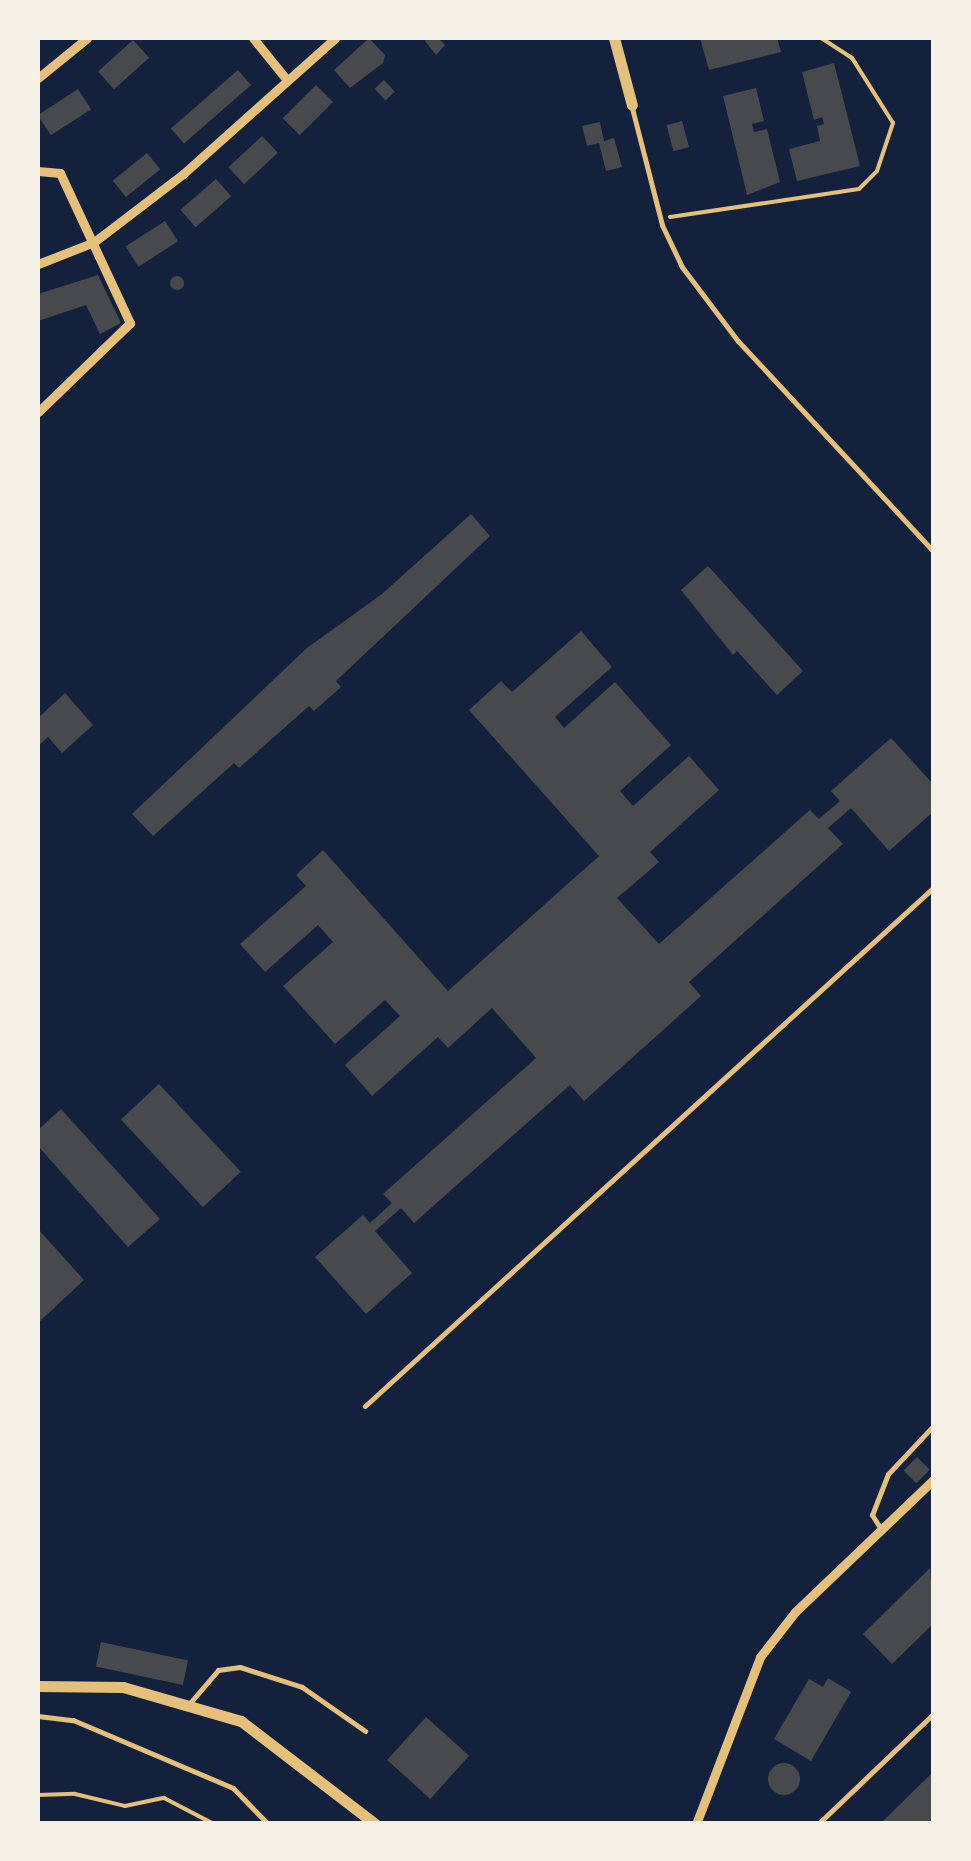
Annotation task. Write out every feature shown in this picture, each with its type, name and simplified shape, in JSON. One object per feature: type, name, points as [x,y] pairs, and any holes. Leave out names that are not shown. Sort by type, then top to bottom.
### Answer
[{"type":"street","points":[[38,78],[87,38]]},
{"type":"street","points":[[253,38],[287,80]]},
{"type":"street","points":[[38,264],[94,242],[335,38]]},
{"type":"street","points":[[614,38],[632,105]]},
{"type":"street","points":[[38,170],[60,172],[130,323],[38,412]]},
{"type":"street","points":[[696,1824],[760,1656],[878,1526],[934,1479]]},
{"type":"street","points":[[38,1686],[123,1687],[241,1722],[375,1824]]},
{"type":"lane","points":[[632,105],[660,218],[682,268],[738,341],[934,552]]},
{"type":"lane","points":[[365,1406],[934,888]]},
{"type":"lane","points":[[878,1526],[872,1516],[888,1474],[934,1425]]},
{"type":"lane","points":[[189,1704],[218,1670],[240,1667],[302,1687],[366,1731]]},
{"type":"lane","points":[[818,1824],[934,1713]]},
{"type":"lane","points":[[38,1716],[74,1720],[233,1788],[268,1824]]},
{"type":"path","points":[[660,218],[859,189],[877,171],[893,123],[852,58],[821,38]]},
{"type":"path","points":[[38,1795],[75,1794],[125,1806],[164,1798],[214,1824]]},
{"type":"building","points":[[369,38],[385,55],[383,63],[350,88],[334,70]]},
{"type":"building","points":[[438,38],[445,45],[436,55],[425,41]]},
{"type":"building","points":[[700,38],[777,38],[781,52],[709,70]]},
{"type":"building","points":[[133,40],[149,58],[114,89],[98,71]]},
{"type":"building","points":[[834,63],[860,166],[797,181],[789,149],[820,141],[817,126],[824,124],[822,117],[814,120],[802,72]]},
{"type":"building","points":[[238,70],[251,85],[184,143],[171,128]]},
{"type":"building","points":[[384,80],[395,92],[385,101],[374,89]]},
{"type":"building","points":[[316,85],[333,102],[300,135],[283,118]]},
{"type":"building","points":[[756,88],[764,121],[752,124],[754,132],[767,129],[780,182],[747,195],[723,96]]},
{"type":"building","points":[[78,89],[91,109],[51,135],[38,115]]},
{"type":"building","points":[[682,121],[689,147],[674,151],[667,125]]},
{"type":"building","points":[[600,122],[604,141],[614,138],[622,167],[606,171],[599,143],[587,146],[582,126]]},
{"type":"building","points":[[262,136],[278,153],[244,184],[228,167]]},
{"type":"building","points":[[147,153],[160,169],[126,197],[113,181]]},
{"type":"building","points":[[216,179],[231,196],[196,227],[181,210]]},
{"type":"building","points":[[165,221],[178,241],[139,267],[126,247]]},
{"type":"building","points":[[98,275],[121,323],[100,334],[86,305],[38,321],[38,294]]},
{"type":"building","points":[[177,276],[184,283],[177,290],[170,283]]},
{"type":"building","points":[[471,514],[490,536],[336,681],[341,687],[314,711],[309,706],[239,768],[234,763],[153,836],[132,814],[307,648],[382,594]]},
{"type":"building","points":[[708,566],[803,671],[777,695],[737,651],[733,655],[681,590]]},
{"type":"building","points":[[581,631],[612,667],[555,717],[564,728],[615,682],[671,745],[620,791],[633,806],[689,756],[719,790],[650,852],[659,862],[617,898],[659,944],[810,810],[819,819],[840,801],[831,791],[891,738],[934,785],[934,811],[889,851],[851,808],[828,828],[843,844],[689,982],[701,996],[584,1101],[570,1085],[414,1223],[401,1208],[375,1231],[412,1273],[366,1314],[315,1257],[363,1215],[370,1223],[392,1203],[383,1194],[536,1058],[492,1008],[448,1048],[438,1037],[372,1096],[345,1065],[400,1016],[385,1000],[335,1044],[283,986],[333,942],[318,925],[265,972],[240,944],[306,886],[296,875],[323,850],[448,991],[599,856],[469,710],[501,681],[512,692]]},
{"type":"building","points":[[65,693],[93,725],[62,753],[48,737],[38,746],[38,718]]},
{"type":"building","points":[[159,1084],[241,1172],[203,1207],[121,1119]]},
{"type":"building","points":[[61,1109],[160,1219],[128,1247],[38,1146],[38,1130]]},
{"type":"building","points":[[38,1229],[84,1280],[38,1323]]},
{"type":"building","points":[[917,1457],[930,1470],[916,1483],[904,1470]]},
{"type":"building","points":[[930,1568],[934,1623],[892,1664],[863,1634]]},
{"type":"building","points":[[101,1642],[188,1661],[183,1685],[96,1666]]},
{"type":"building","points":[[828,1678],[851,1692],[811,1761],[774,1739],[809,1679],[823,1687]]},
{"type":"building","points":[[426,1717],[469,1756],[430,1799],[387,1760]]},
{"type":"building","points":[[784,1763],[796,1767],[800,1779],[796,1791],[784,1795],[772,1791],[768,1779],[772,1767]]},
{"type":"building","points":[[934,1771],[934,1824],[880,1824]]}]
